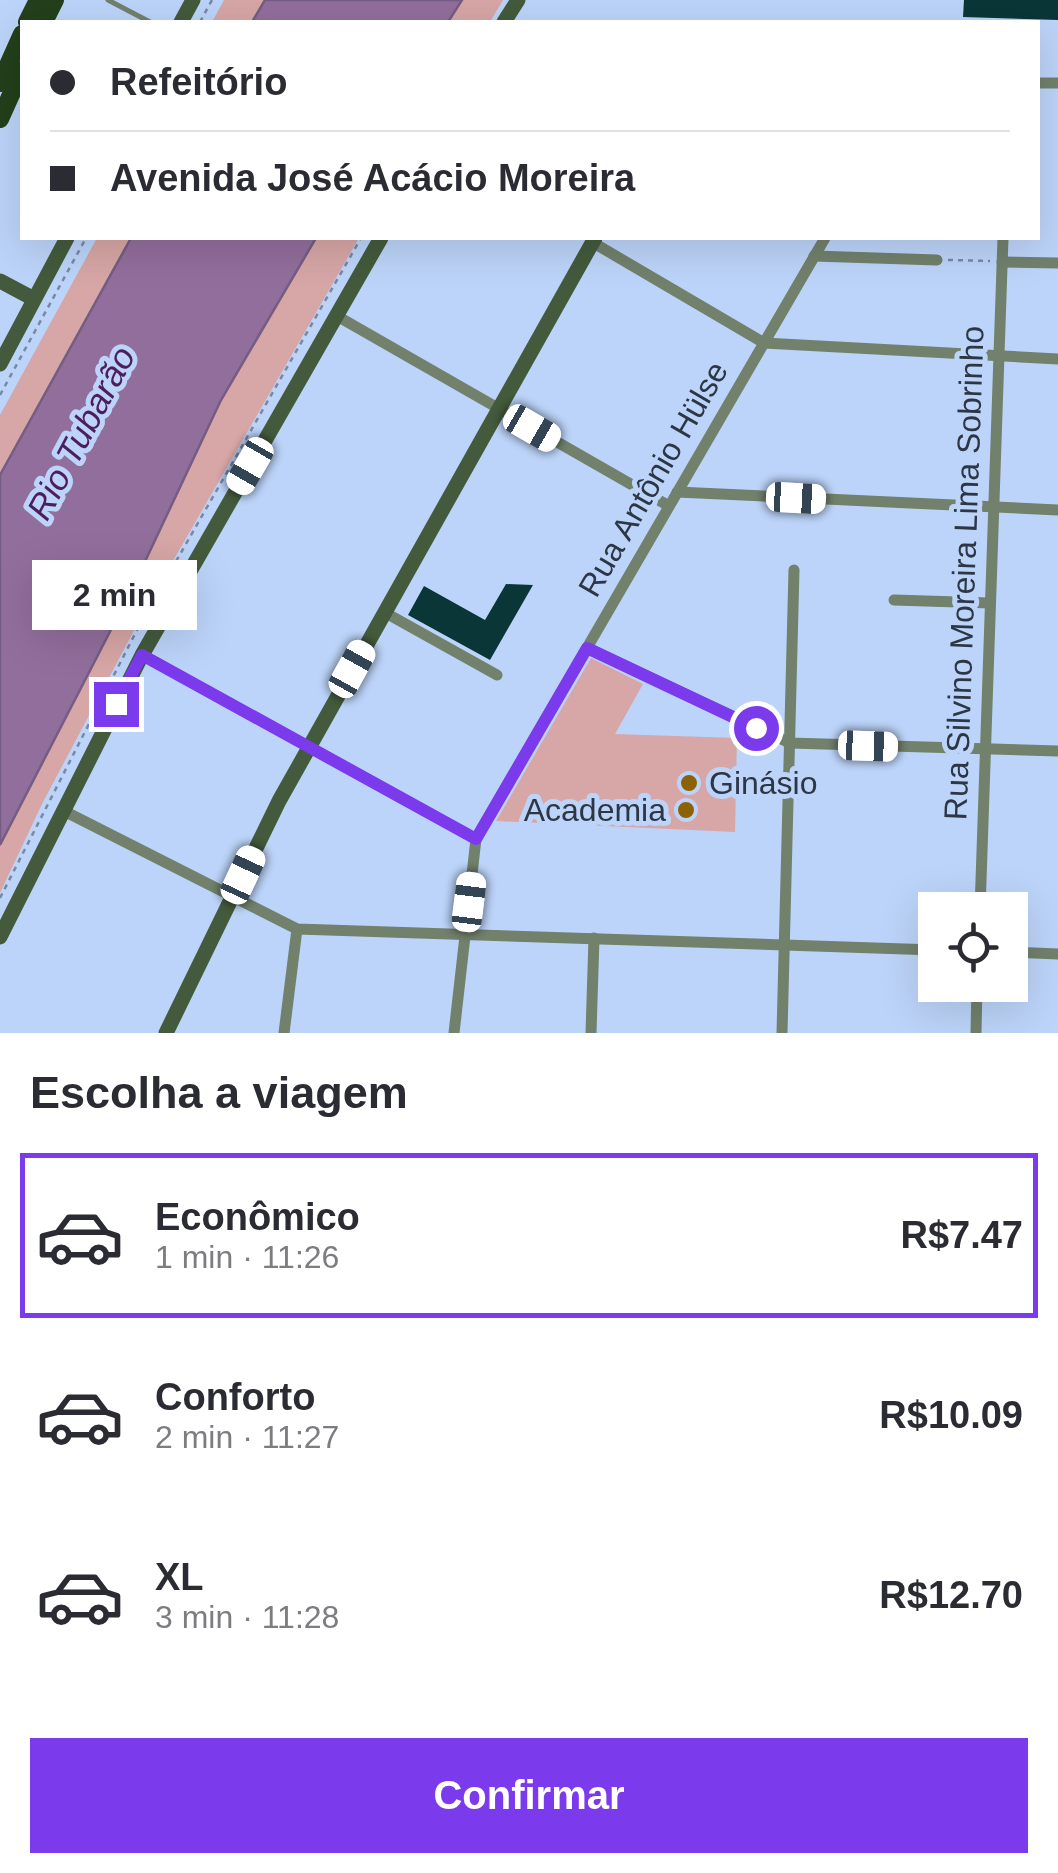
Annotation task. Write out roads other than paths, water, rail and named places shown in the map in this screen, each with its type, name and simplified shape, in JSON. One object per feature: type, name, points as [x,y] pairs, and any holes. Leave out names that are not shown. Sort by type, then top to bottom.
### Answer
[{"type":"main road","points":[[0,83],[20,38]]},
{"type":"main road","points":[[0,120],[20,75]]},
{"type":"main road","points":[[0,364],[66,240]]},
{"type":"main road","points":[[0,937],[142,655],[380,240]]},
{"type":"main road","points":[[166,1033],[309,747],[594,240]]},
{"type":"main road","points":[[0,282],[34,299]]},
{"type":"street","points":[[594,240],[764,343],[1058,360]]},
{"type":"street","name":"Rua Antônio Hülse","points":[[454,1033],[476,839],[823,240]]},
{"type":"street","name":"Rua Silvino Moreira Lima Sobrinho","points":[[981,892],[1002,240]]},
{"type":"street","points":[[814,256],[937,260]]},
{"type":"street","points":[[1002,262],[1058,264]]},
{"type":"street","points":[[337,316],[670,506]]},
{"type":"street","points":[[677,492],[1058,510]]},
{"type":"street","points":[[782,1033],[794,570]]},
{"type":"street","points":[[894,600],[990,603]]},
{"type":"street","points":[[384,612],[497,675]]},
{"type":"street","points":[[587,648],[790,744],[1058,752]]},
{"type":"street","points":[[142,655],[476,839]]},
{"type":"street","points":[[62,810],[297,928],[918,949]]},
{"type":"street","points":[[284,1033],[297,928]]},
{"type":"street","points":[[591,1033],[594,938]]},
{"type":"street","points":[[1028,953],[1058,954]]},
{"type":"street","points":[[976,1033],[977,1002]]},
{"type":"lane","points":[[108,0],[146,20]]},
{"type":"lane","points":[[122,8],[127,0]]},
{"type":"water","points":[[265,0],[462,0],[449,20],[253,20]]},
{"type":"water","name":"Rio Tubarão","points":[[130,240],[315,240],[221,400],[133,587],[0,845],[0,475]]},
{"type":"place","name":"Ginásio","points":[[689,783]]},
{"type":"place","name":"Academia","points":[[686,810]]}]
